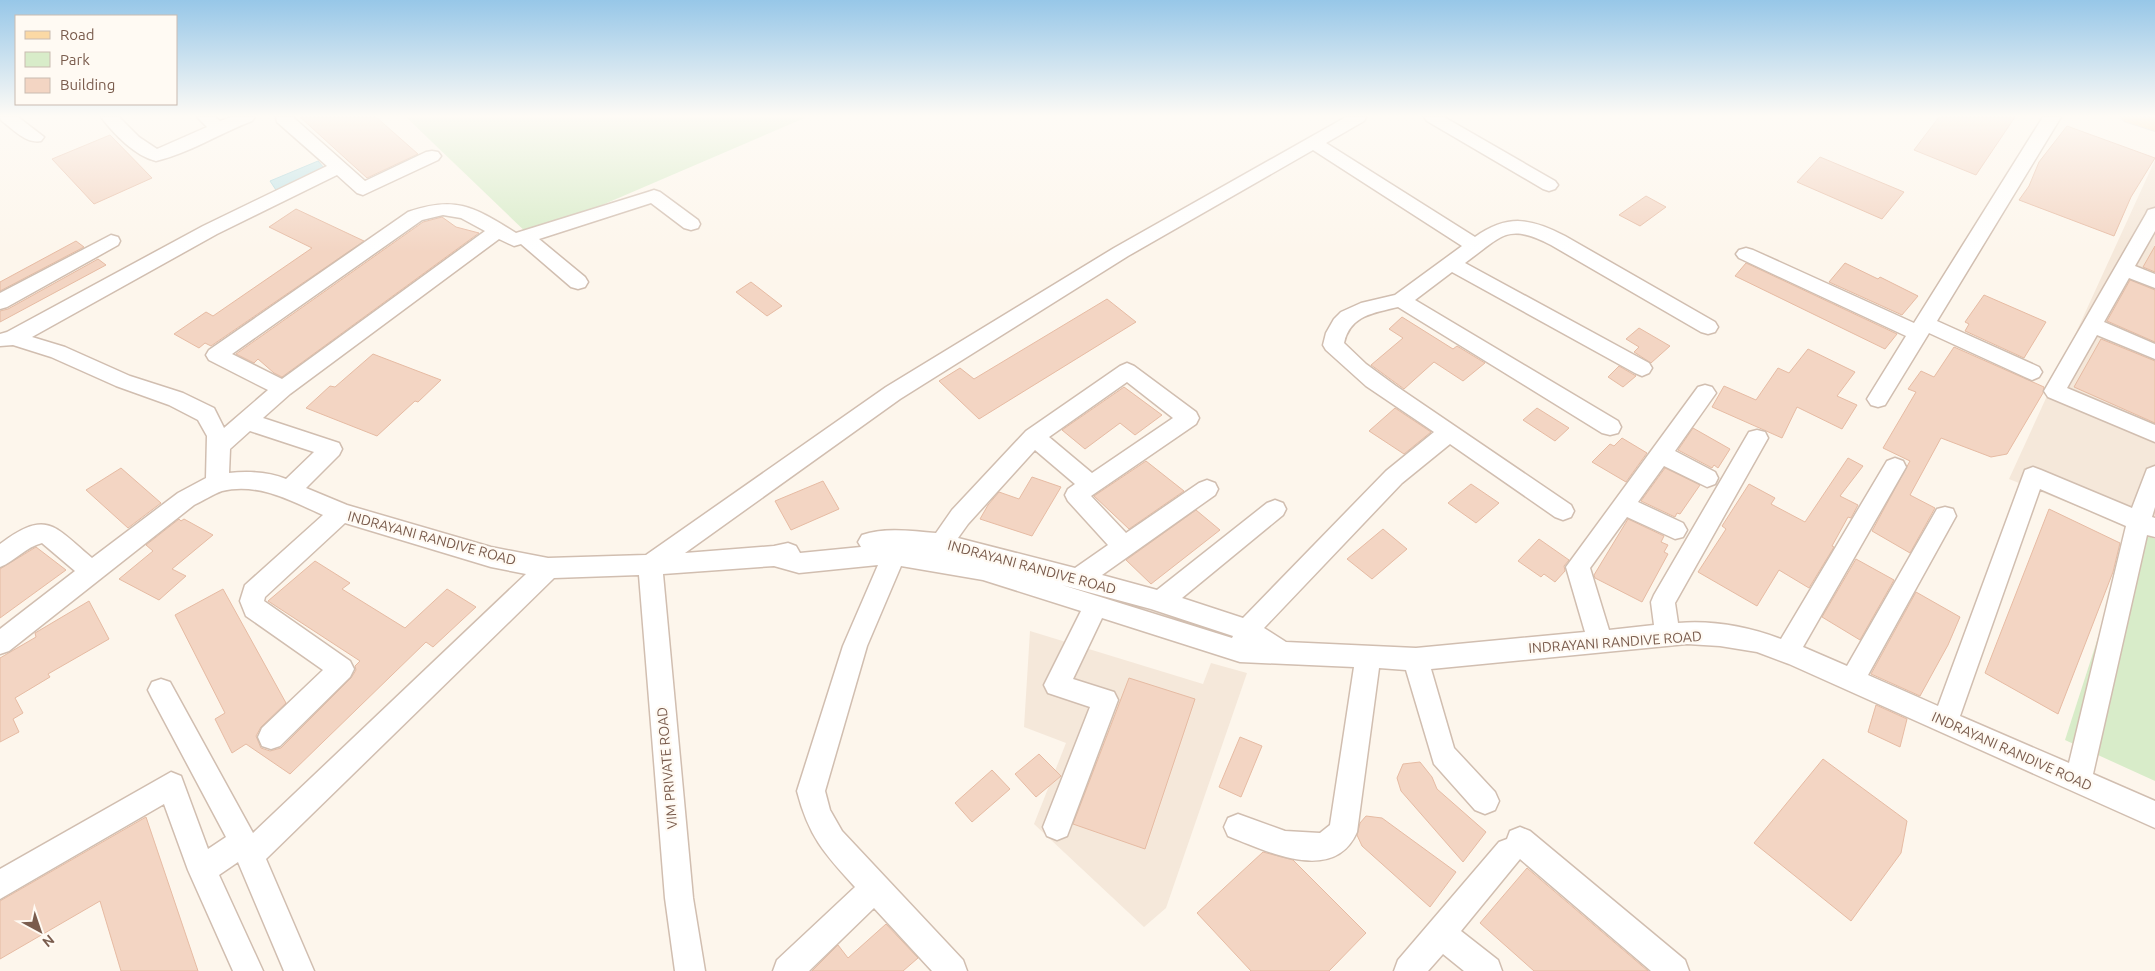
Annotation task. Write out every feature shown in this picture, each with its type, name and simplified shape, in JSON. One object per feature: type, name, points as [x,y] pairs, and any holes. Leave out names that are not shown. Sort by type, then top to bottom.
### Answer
[{"type":"street","points":[[335,162],[363,188],[418,162]]},
{"type":"street","points":[[650,565],[893,393],[1121,252],[1280,162]]},
{"type":"street","points":[[1344,162],[1475,246]]},
{"type":"street","points":[[1511,162],[1549,185]]},
{"type":"street","points":[[1878,399],[2023,162]]},
{"type":"street","points":[[7,339],[210,230],[340,167]]},
{"type":"street","points":[[283,389],[216,355],[415,216],[429,209],[448,208],[464,210],[514,240],[526,238],[654,196],[691,224]]},
{"type":"street","points":[[2155,214],[2056,391],[2155,434]]},
{"type":"street","points":[[1563,511],[1344,357],[1332,345],[1334,332],[1345,318],[1365,309],[1401,300],[1497,231],[1506,227],[1517,226],[1530,229],[1556,241],[1708,327]]},
{"type":"street","points":[[218,446],[283,389],[498,231]]},
{"type":"street","points":[[526,238],[578,282]]},
{"type":"street","points":[[0,302],[111,241]]},
{"type":"street","points":[[1746,254],[1921,328],[2032,372]]},
{"type":"street","points":[[1451,263],[1642,368]]},
{"type":"street","points":[[2125,269],[2155,281]]},
{"type":"street","points":[[1401,300],[1610,427]]},
{"type":"street","points":[[2093,325],[2155,352]]},
{"type":"street","points":[[1,640],[186,499],[217,483],[219,457],[218,436],[206,414],[58,352],[7,339]]},
{"type":"street","points":[[942,543],[960,517],[1034,437],[1127,371],[1188,418],[1076,494],[1124,547]]},
{"type":"street","points":[[1600,641],[1578,567],[1705,393]]},
{"type":"street","points":[[246,421],[331,450],[290,489]]},
{"type":"street","points":[[1244,641],[1394,477],[1449,432]]},
{"type":"street","points":[[1034,437],[1091,485]]},
{"type":"street","points":[[1668,635],[1663,602],[1757,438]]},
{"type":"street","points":[[1661,454],[1707,478]]},
{"type":"street","points":[[1787,652],[1895,467]]},
{"type":"street","points":[[2078,780],[2147,524],[2155,475]]},
{"type":"street","points":[[1945,721],[2033,476],[2147,524]]},
{"type":"street","name":"INDRAYANI RANDIVE ROAD","points":[[217,483],[242,480],[275,484],[341,513],[491,557],[548,568],[650,565],[774,556],[802,550],[879,541],[983,570],[1096,606],[1244,641],[1280,652],[1416,658],[1687,633],[1720,635],[1757,641],[1852,680],[2155,815]]},
{"type":"street","points":[[1078,579],[1207,489]]},
{"type":"street","points":[[1624,505],[1675,530]]},
{"type":"street","points":[[1160,602],[1275,509]]},
{"type":"street","points":[[270,737],[341,669],[255,609],[252,601],[254,592],[341,513]]},
{"type":"street","points":[[1852,680],[1945,516]]},
{"type":"street","points":[[0,557],[28,537],[38,533],[46,533],[92,572]]},
{"type":"street","name":"INDRAYANI RANDIVE ROAD","points":[[900,548],[942,543],[1078,579],[1160,602],[1244,641]]},
{"type":"street","points":[[900,548],[855,646],[811,791],[817,814],[832,841],[952,971]]},
{"type":"street","name":"VIM PRIVATE ROAD","points":[[650,565],[679,898],[690,971]]},
{"type":"street","points":[[202,870],[247,849],[548,568]]},
{"type":"street","points":[[1057,827],[1105,700],[1057,685],[1096,606]]},
{"type":"street","points":[[1238,827],[1285,845],[1325,847],[1343,832],[1368,656]]},
{"type":"street","points":[[1416,658],[1443,756],[1486,802]]},
{"type":"street","points":[[162,690],[247,849],[300,971]]},
{"type":"street","points":[[0,885],[170,785],[202,870],[248,971]]},
{"type":"street","points":[[1409,971],[1515,846],[1674,971]]},
{"type":"street","points":[[788,971],[875,887]]},
{"type":"street","points":[[1442,934],[1486,971]]},
{"type":"shaded area","points":[[2154,162],[2155,162],[2155,538],[2009,479]]},
{"type":"shaded area","points":[[1030,631],[1203,684],[1211,663],[1247,673],[1166,908],[1144,927],[1034,824],[1066,743],[1024,727]]},
{"type":"green space","points":[[453,162],[702,162],[530,236]]},
{"type":"green space","points":[[2133,529],[2155,539],[2155,781],[2065,740]]},
{"type":"water","points":[[315,162],[319,162],[325,169],[276,190],[270,181]]},
{"type":"building","points":[[55,162],[137,162],[152,178],[94,204]]},
{"type":"building","points":[[350,162],[400,162],[367,178]]},
{"type":"building","points":[[1815,162],[1833,162],[1904,192],[1882,219],[1797,182]]},
{"type":"building","points":[[1945,162],[1985,162],[1976,175]]},
{"type":"building","points":[[2039,162],[2152,162],[2131,197],[2114,236],[2019,200],[2029,186]]},
{"type":"building","points":[[1646,196],[1666,207],[1640,226],[1619,215]]},
{"type":"building","points":[[296,209],[364,241],[211,346],[205,343],[199,348],[174,334],[206,312],[213,316],[312,248],[269,227]]},
{"type":"building","points":[[442,217],[456,227],[479,233],[282,377],[274,373],[258,359],[254,363],[236,354],[423,222]]},
{"type":"building","points":[[76,241],[84,247],[0,291],[0,282]]},
{"type":"building","points":[[2155,246],[2155,272],[2143,267]]},
{"type":"building","points":[[98,259],[106,265],[0,322],[0,311],[8,309]]},
{"type":"building","points":[[1746,263],[1897,334],[1885,349],[1735,276]]},
{"type":"building","points":[[1845,263],[1878,279],[1880,277],[1918,296],[1902,315],[1829,282]]},
{"type":"building","points":[[2130,280],[2155,290],[2155,342],[2107,321]]},
{"type":"building","points":[[751,282],[782,306],[767,316],[736,292]]},
{"type":"building","points":[[1984,295],[2046,322],[2024,358],[1965,331],[1969,324],[1965,322]]},
{"type":"building","points":[[1107,299],[1136,322],[979,419],[939,381],[960,368],[974,379]]},
{"type":"building","points":[[1402,317],[1453,349],[1457,346],[1485,363],[1463,381],[1434,362],[1404,389],[1371,365],[1403,338],[1389,329]]},
{"type":"building","points":[[1639,328],[1670,346],[1651,363],[1634,352],[1639,347],[1626,339]]},
{"type":"building","points":[[2101,339],[2155,361],[2155,423],[2074,387]]},
{"type":"building","points":[[1954,347],[2044,387],[2043,393],[2007,454],[1991,457],[1941,438],[1910,495],[1935,508],[1910,553],[1872,531],[1910,461],[1883,448],[1916,392],[1908,389],[1921,371],[1934,377]]},
{"type":"building","points":[[1808,349],[1855,372],[1837,396],[1857,405],[1842,429],[1797,407],[1782,438],[1712,407],[1724,386],[1756,400],[1778,368],[1789,373]]},
{"type":"building","points":[[373,354],[441,380],[377,436],[306,408],[330,386],[335,387]]},
{"type":"building","points":[[1619,366],[1636,376],[1623,387],[1608,377]]},
{"type":"building","points":[[1124,387],[1162,415],[1135,435],[1120,423],[1085,449],[1062,430]]},
{"type":"building","points":[[1395,408],[1431,432],[1404,454],[1369,431]]},
{"type":"building","points":[[1537,408],[1569,428],[1555,441],[1523,420]]},
{"type":"building","points":[[1693,428],[1730,449],[1718,468],[1714,465],[1712,468],[1678,450]]},
{"type":"building","points":[[1622,438],[1647,453],[1626,482],[1592,462],[1610,444],[1614,446]]},
{"type":"building","points":[[1848,458],[1863,466],[1840,496],[1858,505],[1851,518],[1848,517],[1832,546],[1834,547],[1809,588],[1779,570],[1757,606],[1698,572],[1726,529],[1722,526],[1749,484],[1775,498],[1771,504],[1805,522]]},
{"type":"building","points":[[1146,461],[1184,491],[1129,529],[1094,496]]},
{"type":"building","points":[[121,468],[161,503],[128,528],[86,490]]},
{"type":"building","points":[[1665,468],[1700,485],[1680,514],[1677,513],[1675,517],[1641,501]]},
{"type":"building","points":[[1032,477],[1061,487],[1032,536],[980,519],[988,505],[999,492],[1019,499]]},
{"type":"building","points":[[823,481],[839,509],[791,530],[775,501]]},
{"type":"building","points":[[1471,484],[1499,503],[1476,523],[1448,503]]},
{"type":"building","points":[[2049,509],[2120,543],[2113,572],[2058,714],[1985,673]]},
{"type":"building","points":[[1196,510],[1220,530],[1151,584],[1126,560]]},
{"type":"building","points":[[179,519],[181,521],[184,519],[213,535],[172,569],[186,576],[159,600],[119,579],[153,551],[146,545]]},
{"type":"building","points":[[1628,519],[1664,536],[1661,542],[1668,545],[1664,552],[1668,554],[1642,602],[1595,578],[1594,575]]},
{"type":"building","points":[[1383,529],[1407,549],[1372,579],[1347,559]]},
{"type":"building","points":[[1539,539],[1569,560],[1564,566],[1565,571],[1555,582],[1544,574],[1541,577],[1518,561]]},
{"type":"building","points":[[36,547],[66,570],[0,618],[0,569]]},
{"type":"building","points":[[1856,559],[1894,580],[1860,640],[1822,617]]},
{"type":"building","points":[[315,561],[350,583],[342,589],[405,628],[447,589],[476,607],[433,647],[426,642],[290,774],[246,744],[232,753],[215,719],[225,713],[175,615],[223,589],[286,703],[261,727],[256,736],[261,748],[270,751],[281,748],[351,678],[356,670],[355,666],[360,661],[268,601]]},
{"type":"building","points":[[1916,592],[1960,617],[1948,645],[1920,696],[1871,674]]},
{"type":"building","points":[[89,601],[109,639],[48,674],[50,677],[15,698],[23,713],[13,719],[19,732],[0,742],[0,658],[36,637],[35,633]]},
{"type":"building","points":[[1129,678],[1195,699],[1145,849],[1073,824]]},
{"type":"building","points":[[1876,705],[1907,719],[1900,747],[1868,732]]},
{"type":"building","points":[[1240,737],[1262,746],[1241,797],[1219,787]]},
{"type":"building","points":[[1039,754],[1061,776],[1036,797],[1015,774]]},
{"type":"building","points":[[1823,759],[1907,821],[1901,853],[1851,921],[1754,843]]},
{"type":"building","points":[[1420,762],[1432,777],[1437,789],[1486,832],[1463,862],[1401,791],[1397,778],[1403,764]]},
{"type":"building","points":[[992,770],[1010,789],[972,822],[955,803]]},
{"type":"building","points":[[1366,816],[1382,818],[1456,872],[1430,907],[1362,846],[1357,835],[1360,823]]},
{"type":"building","points":[[146,817],[198,971],[121,971],[100,901],[0,959],[0,901]]},
{"type":"building","points":[[1263,852],[1293,860],[1366,933],[1329,971],[1251,971],[1197,913]]},
{"type":"building","points":[[1527,868],[1648,971],[1534,971],[1480,923]]},
{"type":"building","points":[[886,924],[918,958],[903,971],[812,971],[838,945],[848,958]]}]
